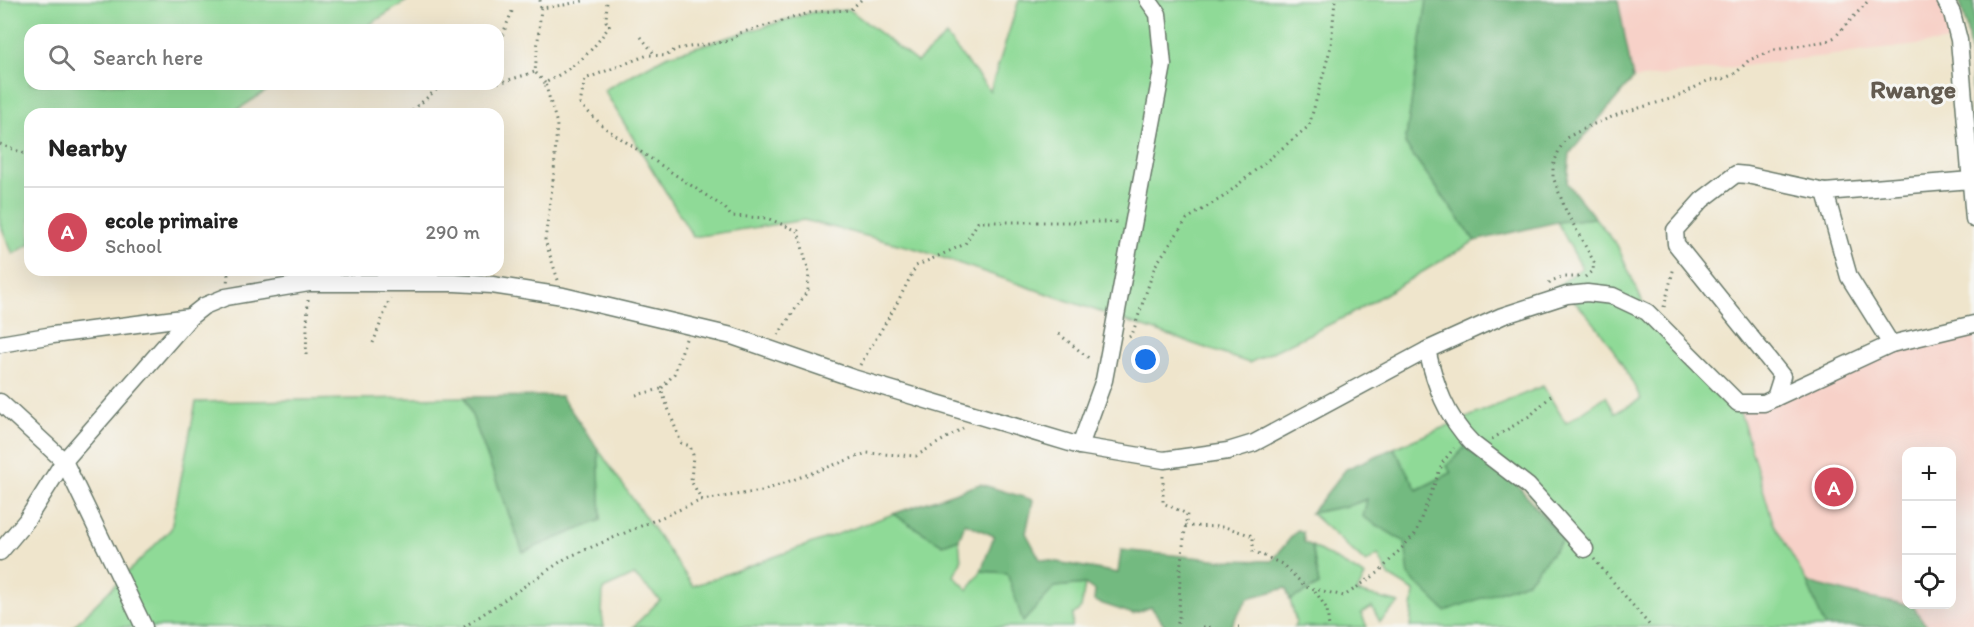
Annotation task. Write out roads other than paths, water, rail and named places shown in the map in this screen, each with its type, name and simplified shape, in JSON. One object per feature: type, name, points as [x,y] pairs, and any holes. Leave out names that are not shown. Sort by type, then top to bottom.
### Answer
[{"type":"street","points":[[1080,446],[1106,374],[1163,65],[1158,14],[1148,0]]},
{"type":"street","points":[[1945,0],[1952,13],[1959,40],[1974,219]]},
{"type":"street","points":[[1775,398],[1782,376],[1676,244],[1675,230],[1702,201],[1736,174],[1825,192],[1971,180]]},
{"type":"street","points":[[1825,192],[1849,277],[1891,344]]},
{"type":"street","points":[[0,552],[26,521],[64,461],[190,317],[204,306],[226,297],[309,283],[465,283],[563,296],[732,336],[853,378],[1080,446],[1164,460],[1228,451],[1254,443],[1427,350],[1502,316],[1567,295],[1613,296],[1647,312],[1737,402],[1764,403],[1891,344],[1974,324]]},
{"type":"street","points":[[0,345],[53,335],[190,317]]},
{"type":"street","points":[[1427,350],[1443,402],[1464,435],[1528,486],[1585,549]]},
{"type":"street","points":[[0,402],[64,461],[144,627]]},
{"type":"place","name":"ecole primaire","points":[[1834,487]]},
{"type":"district","name":"Rwange","points":[[1913,89]]}]
